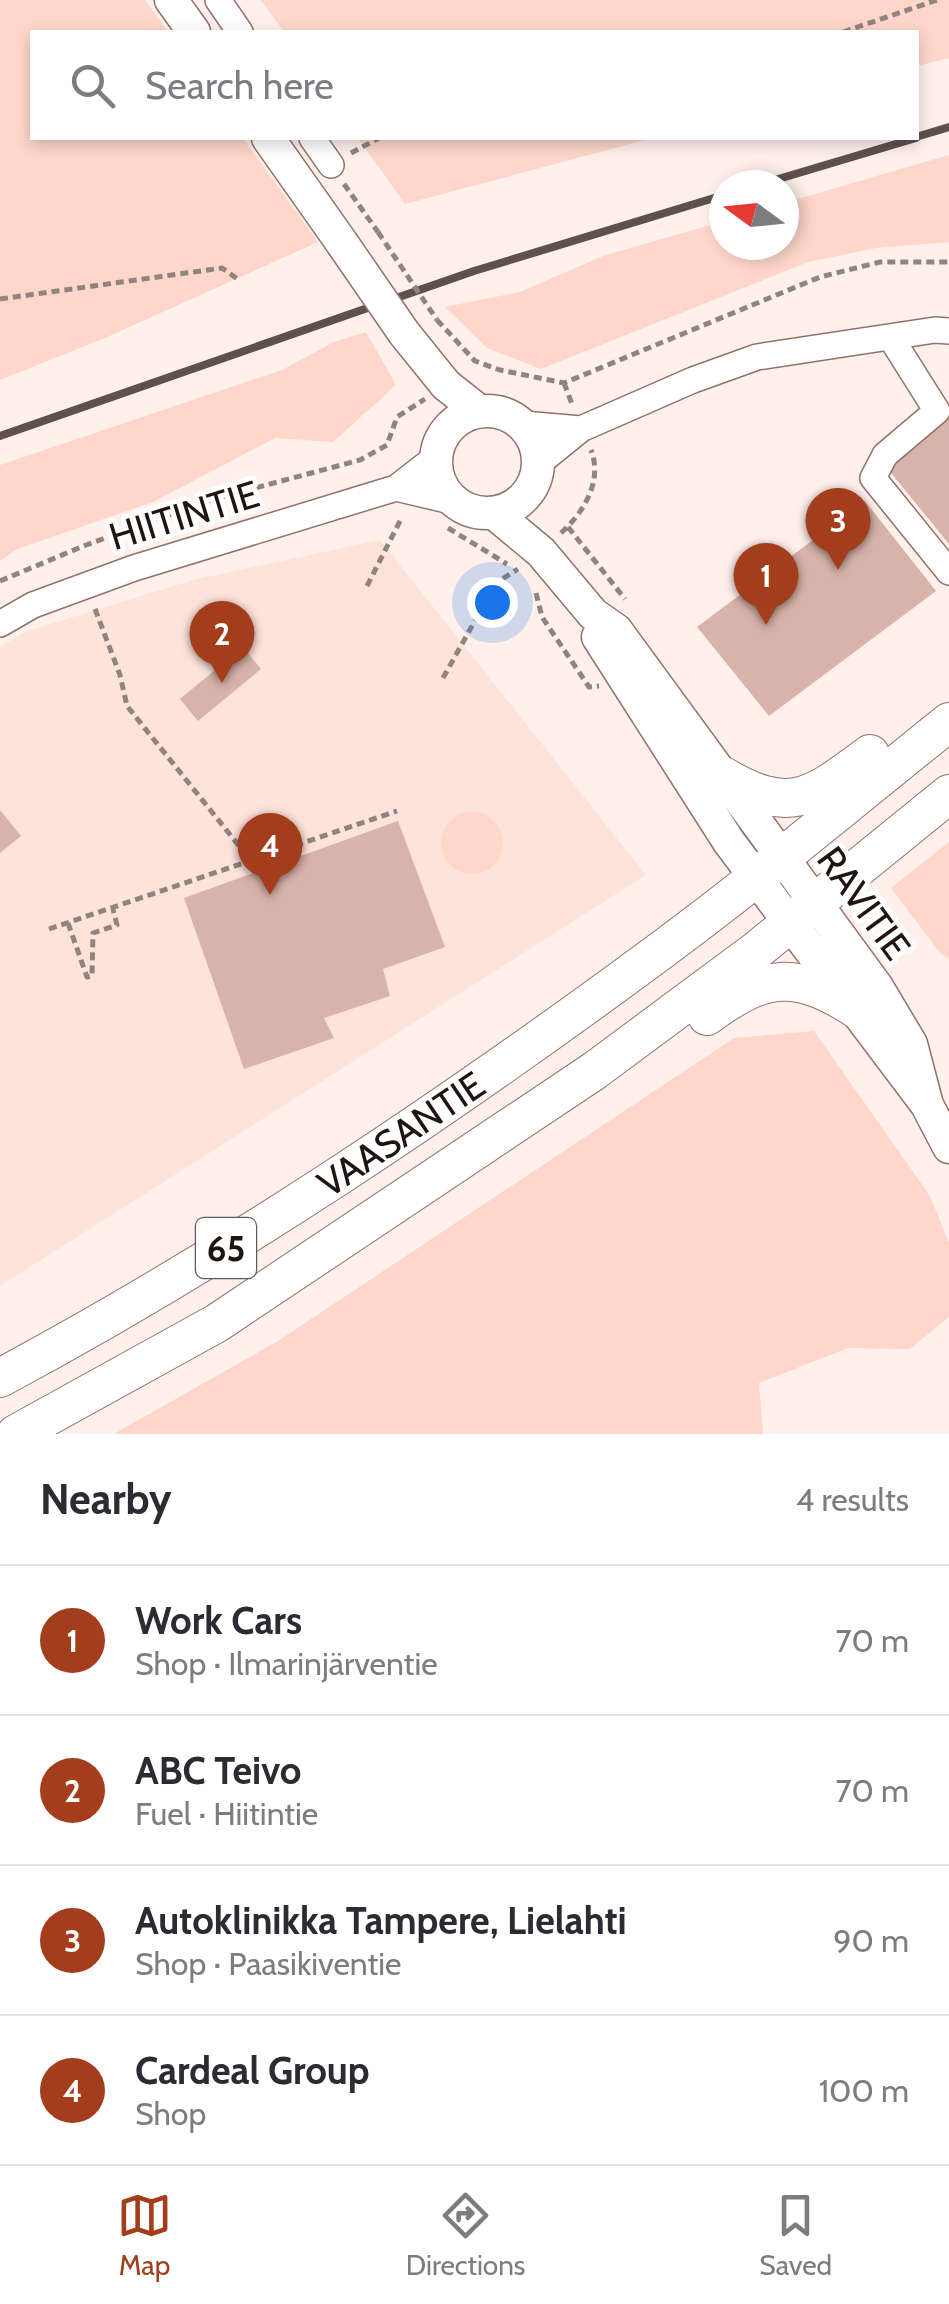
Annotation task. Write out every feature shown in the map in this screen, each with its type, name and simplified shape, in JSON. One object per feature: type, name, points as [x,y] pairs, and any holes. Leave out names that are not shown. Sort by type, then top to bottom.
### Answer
[{"type":"highway","points":[[723,776],[758,795],[781,800],[805,796],[832,783],[949,697]]},
{"type":"highway","name":"65","points":[[768,868],[949,722]]},
{"type":"highway","name":"65","points":[[803,913],[949,794]]},
{"type":"highway","name":"VAASANTIE","points":[[0,1378],[202,1264],[392,1143],[662,950],[768,868]]},
{"type":"highway","name":"VAASANTIE","points":[[16,1434],[217,1323],[594,1072],[803,913]]},
{"type":"highway","name":"65","points":[[594,1072],[658,1052],[750,988],[793,981],[808,984],[858,1010]]},
{"type":"main road","points":[[170,0],[192,30]]},
{"type":"main road","points":[[269,140],[404,333],[446,385],[479,410],[510,415],[523,424],[538,449],[528,561]]},
{"type":"main road","points":[[446,385],[437,474],[449,514],[467,509],[494,513],[519,503],[534,478]]},
{"type":"main road","points":[[441,444],[455,422],[479,410]]},
{"type":"main road","points":[[494,513],[528,561],[616,630],[723,776],[768,868]]},
{"type":"main road","points":[[592,614],[600,644],[627,685],[768,868]]},
{"type":"main road","name":"RAVITIE","points":[[768,868],[803,913],[877,987],[911,1044],[927,1106]]},
{"type":"main road","name":"RAVITIE","points":[[803,913],[858,1010],[927,1106],[949,1147]]},
{"type":"street","points":[[218,0],[239,30]]},
{"type":"street","points":[[313,140],[330,165]]},
{"type":"street","points":[[534,478],[581,429],[692,380],[757,357],[949,331]]},
{"type":"street","points":[[891,338],[943,406],[885,455],[873,478],[949,572]]},
{"type":"street","points":[[523,424],[581,429]]},
{"type":"street","name":"HIITINTIE","points":[[0,624],[33,605],[85,586],[396,488],[441,444]]},
{"type":"street","points":[[396,488],[449,514]]},
{"type":"path","points":[[849,30],[937,0]]},
{"type":"path","points":[[330,165],[437,320],[475,361],[564,383],[820,276],[880,262],[949,262]]},
{"type":"path","points":[[0,299],[222,268],[239,280]]},
{"type":"path","points":[[0,581],[86,545],[214,500],[360,460],[386,445],[397,417],[446,385]]},
{"type":"path","points":[[367,586],[401,519],[396,488],[378,450]]},
{"type":"path","points":[[449,514],[473,541],[528,561]]},
{"type":"path","points":[[401,519],[415,518]]},
{"type":"path","points":[[443,678],[496,583],[528,561]]},
{"type":"path","points":[[528,561],[542,617],[589,687],[627,685]]},
{"type":"path","points":[[85,586],[108,640],[127,706],[252,862]]},
{"type":"path","points":[[49,929],[397,811]]},
{"type":"path","points":[[68,923],[88,977],[92,976],[93,933],[117,925],[112,908]]},
{"type":"shaded area","points":[[0,0],[145,0],[167,30],[30,30],[30,140],[244,140],[318,242],[105,338],[0,380]]},
{"type":"shaded area","points":[[261,0],[949,0],[949,58],[919,66],[919,30],[283,30]]},
{"type":"shaded area","points":[[359,140],[645,140],[405,204]]},
{"type":"shaded area","points":[[949,155],[949,242],[876,248],[808,262],[541,369],[487,348],[445,307],[520,292],[603,256],[709,225],[709,260],[799,260],[799,199]]},
{"type":"shaded area","points":[[366,332],[396,385],[333,442],[275,438],[153,502],[17,549],[0,561],[0,465],[282,370],[334,342]]},
{"type":"shaded area","points":[[380,540],[646,875],[0,1286],[0,647],[25,632],[193,580]]},
{"type":"shaded area","points":[[472,812],[494,821],[503,843],[494,865],[472,874],[450,865],[441,843],[450,821]]},
{"type":"shaded area","points":[[949,842],[949,959],[941,954],[891,888]]},
{"type":"shaded area","points":[[814,1031],[930,1196],[949,1243],[949,1317],[910,1349],[848,1348],[759,1383],[763,1434],[114,1434],[278,1341],[734,1038]]},
{"type":"building","points":[[949,417],[949,544],[887,468]]},
{"type":"building","points":[[865,501],[936,591],[769,716],[697,627]]},
{"type":"building","points":[[243,647],[261,669],[198,721],[180,699]]},
{"type":"building","points":[[0,810],[21,836],[0,853]]},
{"type":"building","points":[[398,821],[445,947],[383,969],[390,996],[324,1018],[334,1038],[244,1069],[184,898]]},
{"type":"railway","points":[[919,136],[949,127]]},
{"type":"railway","points":[[799,173],[909,140]]},
{"type":"railway","points":[[0,436],[474,271],[709,200]]},
{"type":"place","name":"Autoklinikka Tampere, Lielahti","points":[[838,570]]},
{"type":"place","name":"Work Cars","points":[[766,625]]},
{"type":"place","name":"ABC Teivo","points":[[222,683]]},
{"type":"place","name":"Cardeal Group","points":[[270,895]]}]
